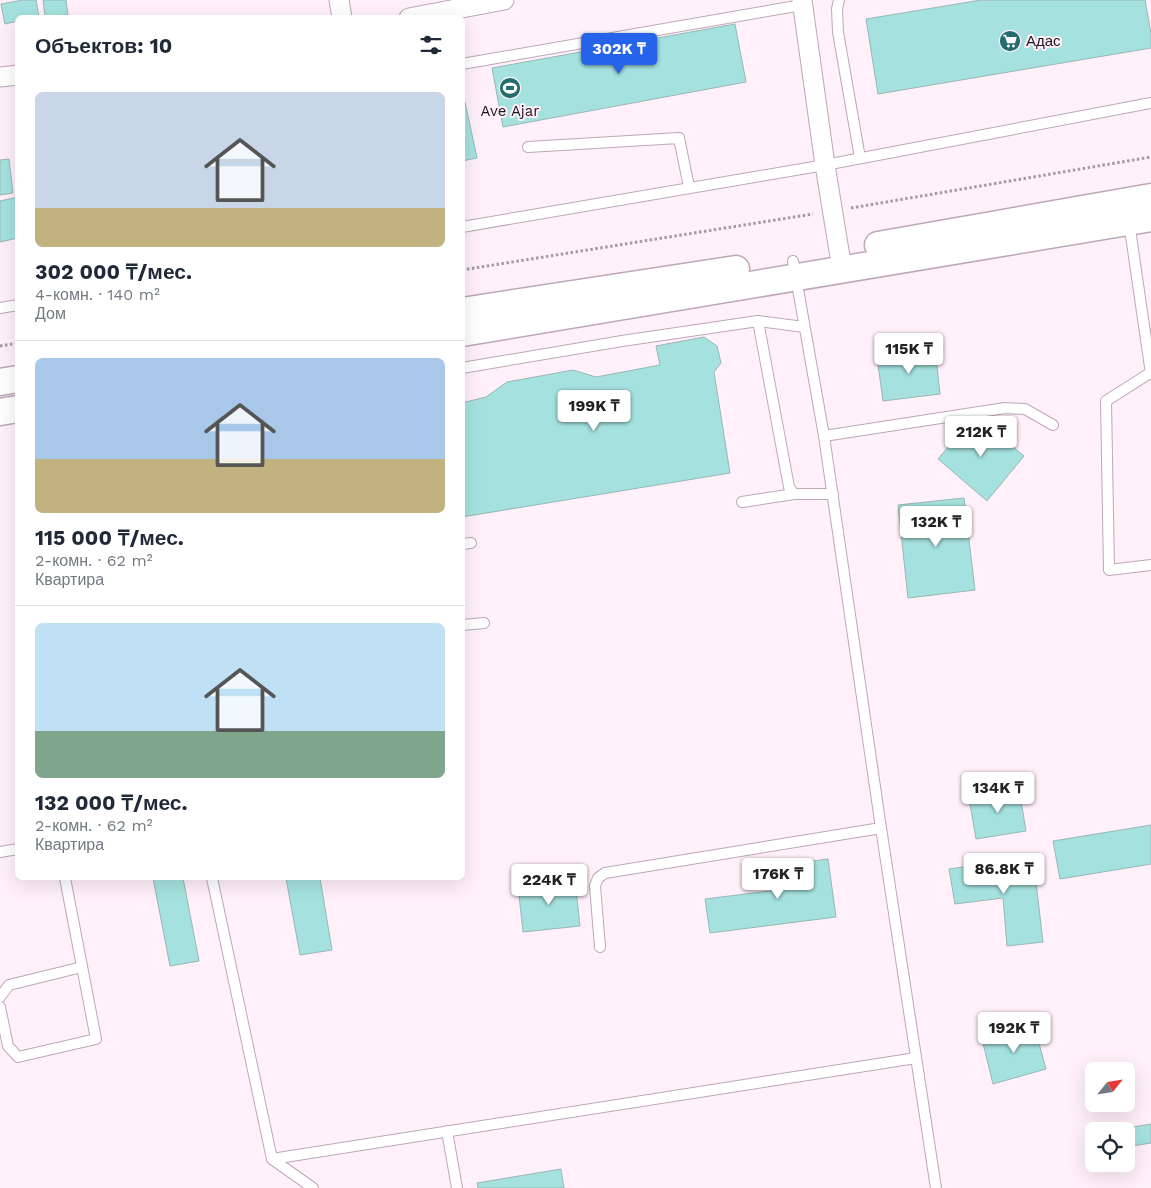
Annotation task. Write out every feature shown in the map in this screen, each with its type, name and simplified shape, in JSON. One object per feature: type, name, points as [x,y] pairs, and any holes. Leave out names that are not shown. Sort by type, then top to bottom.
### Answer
[{"type":"main road","points":[[465,333],[1151,197]]},
{"type":"main road","points":[[841,260],[1140,220]]},
{"type":"main road","points":[[465,311],[794,269]]},
{"type":"main road","points":[[0,382],[15,380]]},
{"type":"main road","points":[[0,412],[15,410]]},
{"type":"street","points":[[338,0],[341,15]]},
{"type":"street","points":[[425,15],[504,0]]},
{"type":"street","points":[[802,3],[825,165],[841,260]]},
{"type":"street","points":[[0,77],[15,74]]},
{"type":"lane","points":[[839,0],[837,10],[838,32],[860,158]]},
{"type":"lane","points":[[465,63],[802,3]]},
{"type":"lane","points":[[465,226],[825,165],[1151,104]]},
{"type":"lane","points":[[528,147],[679,138],[689,187]]},
{"type":"lane","points":[[1140,220],[1150,373],[1106,401],[1109,570],[1151,565]]},
{"type":"lane","points":[[794,269],[833,494],[881,828],[936,1188]]},
{"type":"lane","points":[[0,308],[15,306]]},
{"type":"lane","points":[[465,367],[622,341],[758,321],[804,327]]},
{"type":"lane","points":[[758,321],[787,477],[794,494]]},
{"type":"lane","points":[[824,436],[1005,408],[1025,409],[1053,426]]},
{"type":"lane","points":[[742,502],[794,494],[833,494]]},
{"type":"lane","points":[[465,625],[484,623]]},
{"type":"lane","points":[[600,947],[595,886],[598,878],[605,873],[881,828]]},
{"type":"lane","points":[[0,852],[15,850]]},
{"type":"lane","points":[[0,1007],[8,1046],[18,1057],[96,1039],[65,880]]},
{"type":"lane","points":[[212,880],[272,1159],[313,1188]]},
{"type":"lane","points":[[0,997],[9,984],[82,967]]},
{"type":"lane","points":[[272,1159],[916,1058]]},
{"type":"lane","points":[[447,1132],[457,1188]]},
{"type":"path","points":[[465,270],[833,211],[1151,157]]},
{"type":"path","points":[[0,346],[15,344]]},
{"type":"building","points":[[36,0],[39,15],[15,15],[15,22],[5,24],[1,4]]},
{"type":"building","points":[[43,0],[66,0],[68,15],[45,15]]},
{"type":"building","name":"Адас","points":[[981,0],[1145,0],[1151,34],[1151,48],[878,94],[866,19]]},
{"type":"building","points":[[735,24],[746,82],[503,127],[492,68]]},
{"type":"building","points":[[465,102],[477,158],[465,160]]},
{"type":"building","points":[[9,159],[13,193],[0,195],[0,160]]},
{"type":"building","points":[[15,198],[15,239],[0,242],[0,201]]},
{"type":"building","points":[[704,337],[717,346],[721,363],[714,372],[730,473],[465,517],[465,402],[486,397],[507,382],[573,370],[596,377],[660,365],[656,346]]},
{"type":"building","points":[[935,349],[940,394],[883,401],[877,357]]},
{"type":"building","points":[[975,415],[1024,456],[987,501],[938,459]]},
{"type":"building","points":[[964,498],[975,590],[908,598],[898,505]]},
{"type":"building","points":[[1019,789],[1026,831],[976,839],[969,798]]},
{"type":"building","points":[[1151,825],[1151,864],[1060,879],[1053,841]]},
{"type":"building","points":[[1033,857],[1043,942],[1007,946],[1003,898],[955,904],[949,869]]},
{"type":"building","points":[[828,859],[836,917],[710,933],[705,899],[778,890],[775,866]]},
{"type":"building","points":[[153,880],[183,880],[199,961],[170,966]]},
{"type":"building","points":[[286,880],[320,880],[332,950],[300,955]]},
{"type":"building","points":[[575,880],[580,926],[523,932],[518,886]]},
{"type":"building","points":[[1034,1025],[1046,1069],[993,1084],[982,1039]]},
{"type":"building","points":[[1151,1124],[1151,1143],[1135,1146],[1135,1127]]},
{"type":"building","points":[[561,1169],[564,1188],[478,1188],[477,1183]]},
{"type":"place","name":"Адас","points":[[1010,41]]},
{"type":"place","name":"Ave Ajar","points":[[510,88]]}]
